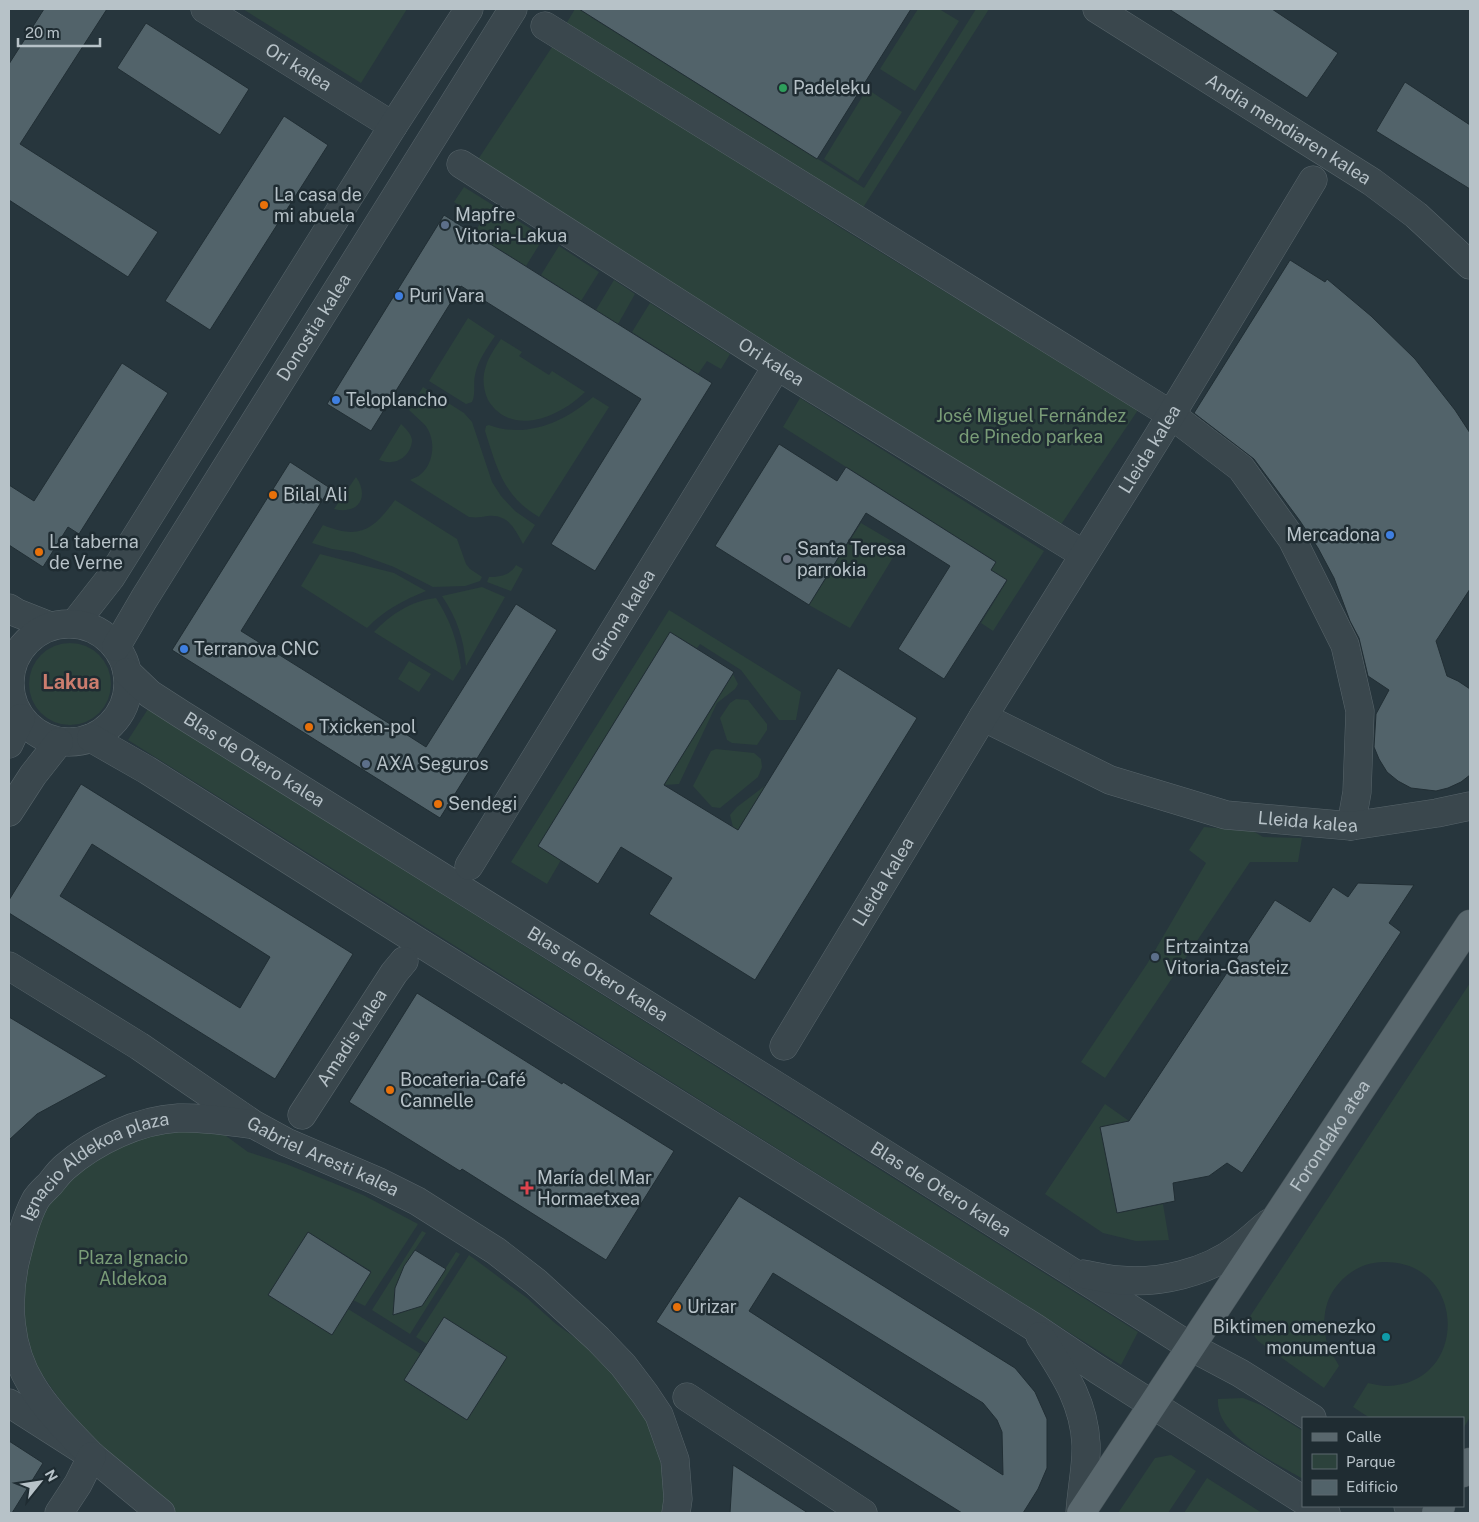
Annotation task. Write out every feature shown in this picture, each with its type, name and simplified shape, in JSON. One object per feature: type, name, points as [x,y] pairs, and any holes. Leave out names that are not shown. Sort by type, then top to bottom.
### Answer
[{"type":"main road","name":"Forondako atea","points":[[1080,1513],[1470,924]]},
{"type":"street","name":"Ori kalea","points":[[205,9],[393,126]]},
{"type":"street","points":[[9,608],[17,613],[62,625],[90,627],[105,635],[116,647],[123,659],[127,672],[128,688],[124,704],[116,718],[105,730],[91,738],[75,742],[59,742],[38,734],[21,718],[12,704],[9,687],[11,667],[19,649],[32,635],[62,625],[111,576],[468,9]]},
{"type":"street","name":"Donostia kalea","points":[[116,647],[170,556],[513,9]]},
{"type":"street","name":"Andia mendiaren kalea","points":[[1097,9],[1372,182],[1416,215],[1470,265]]},
{"type":"street","points":[[545,26],[1170,414],[1242,468],[1292,539],[1345,645],[1360,711],[1357,792],[1351,826]]},
{"type":"street","name":"Ori kalea","points":[[461,164],[777,366],[1083,554]]},
{"type":"street","name":"Lleida kalea","points":[[784,1046],[983,717],[1313,180]]},
{"type":"street","name":"Girona kalea","points":[[468,866],[777,366]]},
{"type":"street","name":"Blas de Otero kalea","points":[[127,672],[150,694],[181,714],[1191,1347]]},
{"type":"street","name":"Lleida kalea","points":[[983,717],[1110,780],[1226,815],[1351,826],[1470,806]]},
{"type":"street","points":[[9,744],[21,718]]},
{"type":"street","points":[[91,738],[148,770],[417,941],[1034,1327],[1302,1499]]},
{"type":"street","points":[[9,812],[33,775],[59,742]]},
{"type":"street","name":"Amadis kalea","points":[[302,1115],[394,973],[404,961]]},
{"type":"street","name":"Gabriel Aresti kalea","points":[[9,966],[140,1046],[253,1124],[286,1142],[377,1181],[417,1201],[496,1251],[536,1282],[598,1339],[623,1365],[658,1415],[674,1460],[677,1479],[676,1513]]},
{"type":"street","name":"Ignacio Aldekoa plaza","points":[[92,1456],[59,1420],[31,1384],[20,1358],[13,1334],[10,1309],[10,1283],[21,1237],[36,1200],[64,1167],[93,1147],[137,1127],[158,1120],[178,1118],[199,1118],[253,1124]]},
{"type":"street","name":"Blas de Otero kalea","points":[[1070,1272],[1118,1280],[1147,1280],[1181,1275],[1212,1264],[1238,1249],[1278,1216]]},
{"type":"street","points":[[1034,1327],[1070,1382],[1080,1411],[1086,1445],[1080,1513]]},
{"type":"street","points":[[1191,1347],[1240,1373],[1310,1417]]},
{"type":"street","points":[[687,1397],[863,1513]]},
{"type":"street","points":[[9,1403],[92,1456],[161,1513]]},
{"type":"street","points":[[59,1513],[78,1484],[92,1456]]},
{"type":"street","points":[[1315,1507],[1326,1513]]},
{"type":"green space","points":[[243,9],[407,9],[361,83]]},
{"type":"green space","points":[[575,9],[595,10],[591,17],[864,188],[976,9],[989,9],[859,214],[563,29]]},
{"type":"green space","points":[[918,9],[939,9],[959,21],[915,91],[880,69]]},
{"type":"green space","name":"José Miguel Fernández de Pinedo parkea","points":[[554,44],[841,228],[1138,410],[1060,526],[477,161]]},
{"type":"green space","points":[[867,89],[902,112],[858,181],[824,159]]},
{"type":"green space","points":[[464,187],[544,237],[526,266],[474,234],[482,220],[454,202]]},
{"type":"green space","points":[[559,246],[599,272],[581,301],[541,275]]},
{"type":"green space","points":[[614,280],[635,294],[618,324],[596,310]]},
{"type":"green space","points":[[650,303],[730,354],[721,369],[707,361],[698,374],[632,332]]},
{"type":"green space","points":[[468,318],[495,336],[478,364],[474,378],[472,402],[466,404],[429,381]]},
{"type":"green space","points":[[501,339],[522,352],[519,356],[549,375],[552,371],[585,392],[563,409],[536,420],[522,421],[509,418],[498,412],[488,400],[484,379],[489,359]]},
{"type":"green space","points":[[423,387],[464,413],[472,422],[492,482],[501,496],[515,511],[535,525],[523,544],[514,528],[501,517],[469,517],[410,480],[420,475],[426,469],[432,449],[431,436],[428,429],[409,410]]},
{"type":"green space","points":[[593,397],[609,407],[539,517],[517,500],[503,480],[493,457],[485,431],[486,426],[517,430],[544,426],[570,414]]},
{"type":"green space","points":[[800,398],[1044,551],[993,631],[981,623],[1007,581],[991,570],[996,562],[783,427]]},
{"type":"green space","points":[[401,424],[408,431],[412,440],[408,452],[395,462],[379,460]]},
{"type":"green space","points":[[356,477],[362,491],[359,503],[350,509],[334,509]]},
{"type":"green space","points":[[395,500],[457,539],[466,564],[482,577],[480,581],[465,586],[433,587],[394,567],[353,552],[332,549],[312,543],[323,525],[347,532],[365,529],[380,519]]},
{"type":"green space","points":[[861,523],[900,546],[850,628],[809,605]]},
{"type":"green space","points":[[320,554],[394,573],[426,591],[395,606],[367,628],[301,586]]},
{"type":"green space","points":[[516,565],[523,569],[511,591],[487,582],[489,577],[508,573]]},
{"type":"green space","points":[[482,587],[505,597],[466,666],[464,647],[459,629],[452,612],[442,596]]},
{"type":"green space","points":[[436,598],[446,615],[458,649],[461,668],[453,681],[374,632],[402,609],[418,602]]},
{"type":"green space","points":[[669,610],[801,692],[796,720],[779,720],[741,670],[700,644],[697,648],[670,632],[538,846],[561,860],[547,884],[511,862]]},
{"type":"green space","points":[[62,643],[78,643],[93,650],[104,661],[111,676],[108,700],[99,713],[78,725],[62,725],[47,718],[36,707],[29,692],[29,676],[36,661],[47,650]]},
{"type":"green space","points":[[409,661],[431,674],[419,692],[398,679]]},
{"type":"green space","points":[[733,674],[738,684],[735,689],[717,703],[679,784],[664,785]]},
{"type":"green space","points":[[736,699],[748,700],[767,724],[767,730],[757,745],[732,743],[727,740],[720,718],[730,703]]},
{"type":"green space","points":[[148,709],[1138,1332],[1121,1365],[128,740]]},
{"type":"green space","points":[[716,749],[754,753],[761,759],[762,767],[758,777],[720,808],[712,807],[693,786],[711,751]]},
{"type":"green space","points":[[766,785],[738,830],[733,827],[730,815],[737,807]]},
{"type":"green space","points":[[1204,827],[1253,831],[1263,837],[1302,838],[1298,862],[1250,862],[1105,1078],[1081,1062],[1147,964],[1206,863],[1189,850]]},
{"type":"green space","points":[[1470,983],[1470,1417],[1464,1427],[1464,1417],[1368,1417],[1353,1407],[1368,1383],[1387,1386],[1414,1380],[1433,1366],[1444,1346],[1448,1323],[1443,1301],[1431,1281],[1412,1267],[1384,1262],[1362,1266],[1343,1279],[1333,1291],[1325,1311],[1324,1325],[1330,1351],[1339,1366],[1324,1388],[1258,1341],[1245,1324]]},
{"type":"green space","points":[[1105,1104],[1129,1121],[1101,1127],[1117,1213],[1163,1204],[1169,1240],[1136,1241],[1103,1233],[1045,1194]]},
{"type":"green space","name":"Plaza Ignacio Aldekoa","points":[[218,1130],[248,1152],[286,1164],[363,1195],[418,1224],[365,1306],[353,1300],[371,1271],[308,1232],[269,1295],[331,1334],[348,1309],[421,1354],[405,1381],[467,1420],[506,1357],[444,1318],[427,1344],[416,1337],[469,1255],[527,1298],[556,1324],[620,1370],[646,1411],[663,1470],[668,1513],[177,1513],[126,1473],[79,1427],[34,1363],[25,1330],[21,1274],[34,1224],[69,1173],[148,1134]]},
{"type":"green space","points":[[422,1231],[426,1233],[404,1266],[394,1307],[397,1314],[406,1310],[423,1297],[456,1252],[460,1254],[410,1334],[372,1310]]},
{"type":"green space","points":[[1243,1398],[1261,1405],[1302,1430],[1302,1478],[1263,1456],[1236,1436],[1226,1425],[1220,1412],[1218,1399]]},
{"type":"green space","points":[[1171,1455],[1196,1471],[1168,1513],[1118,1513],[1155,1458]]},
{"type":"green space","points":[[1207,1478],[1262,1513],[1184,1513]]},
{"type":"building","points":[[44,9],[107,9],[20,144],[158,232],[128,277],[9,200],[9,64]]},
{"type":"building","name":"Padeleku","points":[[579,9],[911,9],[817,159]]},
{"type":"building","points":[[1169,9],[1272,9],[1338,53],[1307,98]]},
{"type":"building","points":[[146,23],[249,89],[220,135],[117,68]]},
{"type":"building","points":[[1405,82],[1470,125],[1470,189],[1376,131]]},
{"type":"building","points":[[284,116],[328,145],[210,330],[165,301]]},
{"type":"building","points":[[444,215],[712,383],[595,571],[551,544],[641,399],[461,286],[371,431],[327,404]]},
{"type":"building","name":"Mercadona","points":[[1290,260],[1325,282],[1327,279],[1371,316],[1415,359],[1455,410],[1470,433],[1470,589],[1436,641],[1447,676],[1470,689],[1470,775],[1448,788],[1436,791],[1411,788],[1387,772],[1374,747],[1376,714],[1389,690],[1368,676],[1359,638],[1350,621],[1334,578],[1318,548],[1254,459],[1194,413]]},
{"type":"building","points":[[122,363],[168,393],[79,534],[68,527],[43,567],[9,545],[9,485],[34,501]]},
{"type":"building","name":"Santa Teresa parrokia","points":[[779,444],[837,481],[846,467],[996,562],[991,570],[1007,580],[944,679],[898,649],[950,566],[866,513],[809,605],[715,546]]},
{"type":"building","points":[[290,462],[330,488],[241,631],[426,747],[516,604],[557,630],[440,818],[172,650]]},
{"type":"building","points":[[670,632],[734,672],[664,785],[738,830],[838,668],[917,718],[755,980],[649,914],[672,878],[621,847],[598,884],[538,846]]},
{"type":"building","points":[[81,784],[353,954],[275,1079],[9,913],[9,900]],"holes":[[[92,844],[270,957],[240,1008],[60,896]]]},
{"type":"building","points":[[1358,883],[1414,885],[1389,923],[1401,932],[1242,1173],[1227,1163],[1209,1176],[1173,1183],[1175,1201],[1117,1213],[1100,1127],[1129,1121],[1275,900],[1310,922],[1333,887],[1348,897]]},
{"type":"building","points":[[417,993],[562,1084],[563,1082],[674,1151],[606,1260],[462,1169],[460,1171],[349,1102]]},
{"type":"building","points":[[9,1017],[107,1076],[37,1114],[9,1140]]},
{"type":"building","points":[[739,1196],[1015,1368],[1035,1392],[1047,1419],[1047,1468],[1038,1489],[1023,1513],[962,1513],[656,1322]],"holes":[[[773,1273],[983,1403],[997,1420],[1002,1432],[1003,1475],[749,1311]]]},
{"type":"building","points":[[308,1232],[371,1272],[332,1335],[268,1295]]},
{"type":"building","points":[[415,1250],[446,1269],[422,1306],[393,1315],[395,1288],[404,1266]]},
{"type":"building","points":[[444,1317],[507,1357],[467,1420],[404,1380]]},
{"type":"building","points":[[9,1441],[43,1463],[12,1513],[9,1513]]},
{"type":"building","points":[[733,1465],[808,1513],[730,1513]]},
{"type":"place","name":"Padeleku","points":[[783,88]]},
{"type":"place","name":"La casa de mi abuela","points":[[264,205]]},
{"type":"place","name":"Mapfre Vitoria-Lakua","points":[[445,225]]},
{"type":"place","name":"Puri Vara","points":[[399,296]]},
{"type":"place","name":"Teloplancho","points":[[336,400]]},
{"type":"place","name":"Bilal Ali","points":[[273,495]]},
{"type":"place","name":"Mercadona","points":[[1390,535]]},
{"type":"place","name":"La taberna de Verne","points":[[39,552]]},
{"type":"place","name":"Santa Teresa parrokia","points":[[787,559]]},
{"type":"place","name":"Terranova CNC","points":[[184,649]]},
{"type":"place","name":"Txicken-pol","points":[[309,727]]},
{"type":"place","name":"AXA Seguros","points":[[366,764]]},
{"type":"place","name":"Sendegi","points":[[438,804]]},
{"type":"place","name":"Ertzaintza Vitoria-Gasteiz","points":[[1155,957]]},
{"type":"place","name":"Bocateria-Café Cannelle","points":[[390,1090]]},
{"type":"place","name":"María del Mar Hormaetxea","points":[[527,1188]]},
{"type":"place","name":"Urizar","points":[[677,1307]]},
{"type":"place","name":"Biktimen omenezko monumentua","points":[[1386,1337]]},
{"type":"district","name":"Lakua","points":[[71,682]]}]
